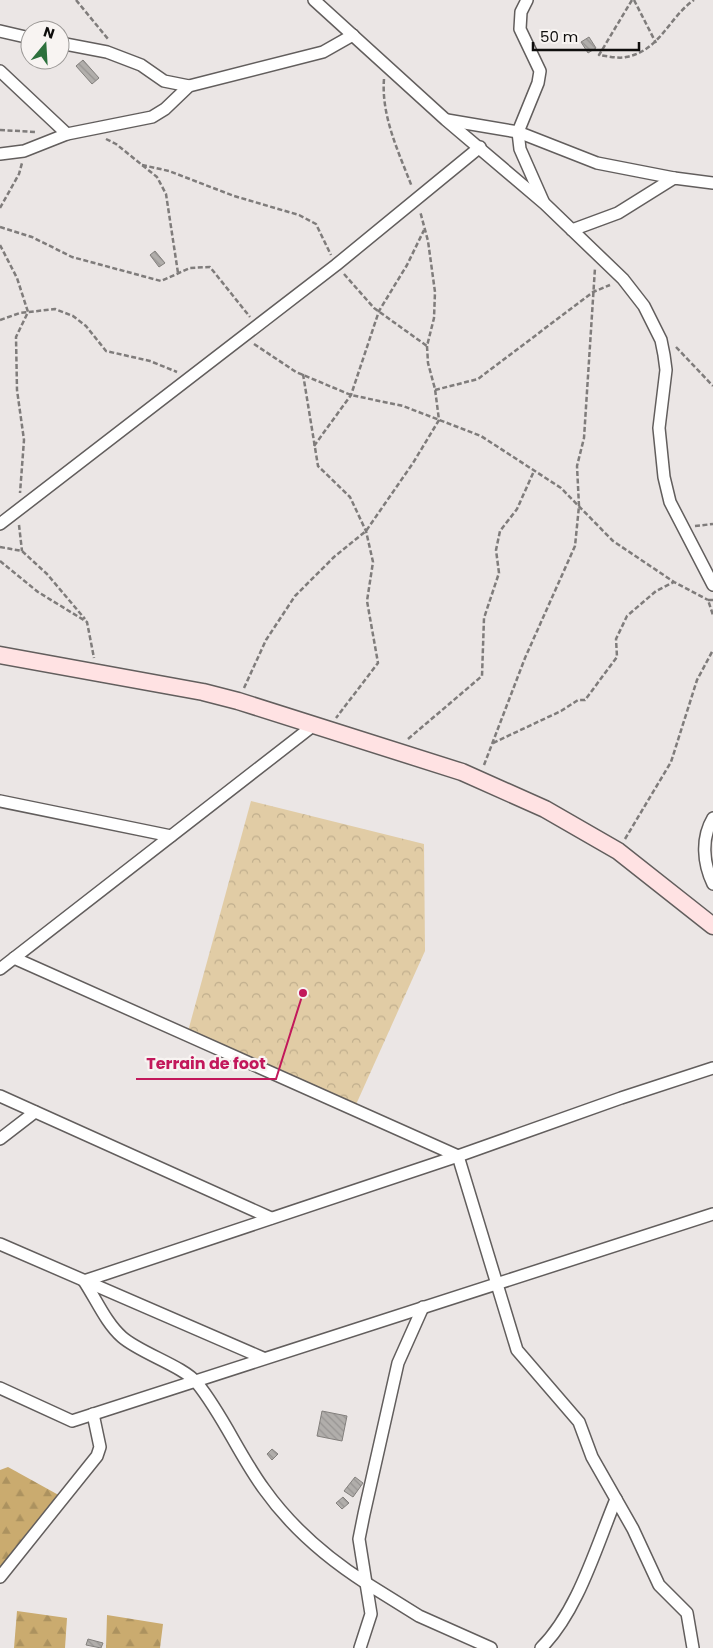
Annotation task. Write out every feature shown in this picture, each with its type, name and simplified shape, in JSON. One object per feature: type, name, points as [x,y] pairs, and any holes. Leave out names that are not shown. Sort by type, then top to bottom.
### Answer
[{"type":"main road","points":[[0,655],[97,672],[238,701],[479,778],[544,809],[618,851],[713,926]]},
{"type":"street","points":[[314,0],[446,120],[545,204],[623,280],[644,306],[661,340],[666,370],[659,428],[664,477],[670,502],[713,584]]},
{"type":"street","points":[[527,0],[521,12],[520,29],[540,71],[538,84],[518,132],[520,149],[545,204]]},
{"type":"street","points":[[0,31],[20,36]]},
{"type":"street","points":[[70,45],[107,52],[141,65],[164,82],[189,86],[323,52],[353,35]]},
{"type":"street","points":[[0,71],[67,134]]},
{"type":"street","points":[[0,154],[24,151],[67,134],[152,118],[165,109],[189,86]]},
{"type":"street","points":[[446,120],[518,132],[597,163],[674,178],[713,183]]},
{"type":"street","points":[[0,524],[336,265],[480,147]]},
{"type":"street","points":[[572,230],[618,213],[674,178]]},
{"type":"street","points":[[0,970],[171,836],[321,727]]},
{"type":"street","points":[[0,801],[171,836]]},
{"type":"street","points":[[713,818],[705,842],[704,853],[713,884]]},
{"type":"street","points":[[14,958],[458,1156],[517,1350],[579,1422],[592,1456],[659,1585],[687,1613],[693,1648]]},
{"type":"street","points":[[84,1281],[458,1156],[621,1098],[713,1068]]},
{"type":"street","points":[[0,1096],[271,1218]]},
{"type":"street","points":[[0,1139],[35,1112]]},
{"type":"street","points":[[0,1388],[72,1421],[713,1214]]},
{"type":"street","points":[[0,1244],[263,1358]]},
{"type":"street","points":[[84,1281],[109,1321],[123,1337],[195,1381],[221,1417],[264,1489],[312,1543],[334,1562],[419,1616],[491,1648]]},
{"type":"street","points":[[360,1648],[371,1614],[359,1539],[398,1363],[423,1307]]},
{"type":"street","points":[[0,1577],[97,1456],[100,1447],[93,1414]]},
{"type":"street","points":[[541,1648],[550,1639],[571,1607],[616,1499]]},
{"type":"path","points":[[76,0],[125,59]]},
{"type":"path","points":[[633,0],[656,43]]},
{"type":"path","points":[[633,0],[599,55],[626,57],[656,43],[685,6],[694,0]]},
{"type":"path","points":[[238,701],[266,640],[295,596],[334,557],[366,531],[413,463],[439,420],[435,390],[428,363],[427,346],[434,318],[435,292],[424,229],[416,198],[391,131],[383,90],[385,63]]},
{"type":"path","points":[[0,130],[41,132]]},
{"type":"path","points":[[89,131],[116,144],[158,177],[166,194],[178,273]]},
{"type":"path","points":[[0,208],[19,174],[24,151]]},
{"type":"path","points":[[142,165],[169,170],[234,196],[299,215],[316,224],[336,265],[379,311],[427,346]]},
{"type":"path","points":[[0,227],[32,238],[72,257],[161,281],[190,268],[210,267],[257,326]]},
{"type":"path","points":[[314,446],[351,395],[379,311],[407,265],[424,229]]},
{"type":"path","points":[[0,245],[17,278],[28,312],[16,337],[16,390],[24,440],[17,511],[22,551]]},
{"type":"path","points":[[479,778],[525,658],[575,546],[579,506],[576,466],[584,438],[596,254]]},
{"type":"path","points":[[435,390],[478,379],[593,292],[623,280]]},
{"type":"path","points":[[0,320],[28,312],[55,309],[73,316],[86,326],[106,351],[150,361],[190,377]]},
{"type":"path","points":[[243,337],[303,374],[351,395],[403,406],[481,436],[561,488],[613,541],[674,582],[708,600],[713,600]]},
{"type":"path","points":[[674,345],[713,386]]},
{"type":"path","points":[[303,374],[318,466],[350,497],[366,531],[373,562],[367,601],[378,663],[321,727]]},
{"type":"path","points":[[395,750],[482,676],[484,618],[499,573],[496,550],[500,531],[517,509],[534,471]]},
{"type":"path","points":[[0,547],[22,551],[47,574],[87,622],[97,672]]},
{"type":"path","points":[[0,561],[38,592],[87,622]]},
{"type":"path","points":[[492,744],[561,712],[578,700],[585,700],[616,657],[616,639],[627,616],[656,591],[674,582]]},
{"type":"path","points":[[708,600],[713,615]]},
{"type":"path","points":[[618,851],[671,762],[697,680],[713,650]]},
{"type":"green space","points":[[251,801],[424,844],[425,951],[354,1109],[187,1035]]},
{"type":"green space","points":[[8,1467],[64,1498],[0,1577],[0,1470]]},
{"type":"green space","points":[[17,1611],[67,1618],[65,1648],[14,1648]]},
{"type":"green space","points":[[107,1615],[163,1624],[160,1648],[106,1648]]},
{"type":"building","points":[[589,37],[596,48],[588,53],[581,42]]},
{"type":"building","points":[[83,60],[99,78],[92,84],[76,66]]},
{"type":"building","points":[[155,251],[165,263],[159,267],[150,255]]},
{"type":"building","points":[[322,1411],[347,1416],[342,1441],[317,1436]]},
{"type":"building","points":[[272,1449],[278,1454],[272,1460],[267,1454]]},
{"type":"building","points":[[355,1477],[363,1483],[353,1497],[344,1491]]},
{"type":"building","points":[[343,1497],[349,1503],[342,1509],[336,1503]]},
{"type":"building","points":[[88,1639],[103,1643],[101,1648],[86,1645]]},
{"type":"place","name":"Terrain de foot","points":[[303,993]]}]
